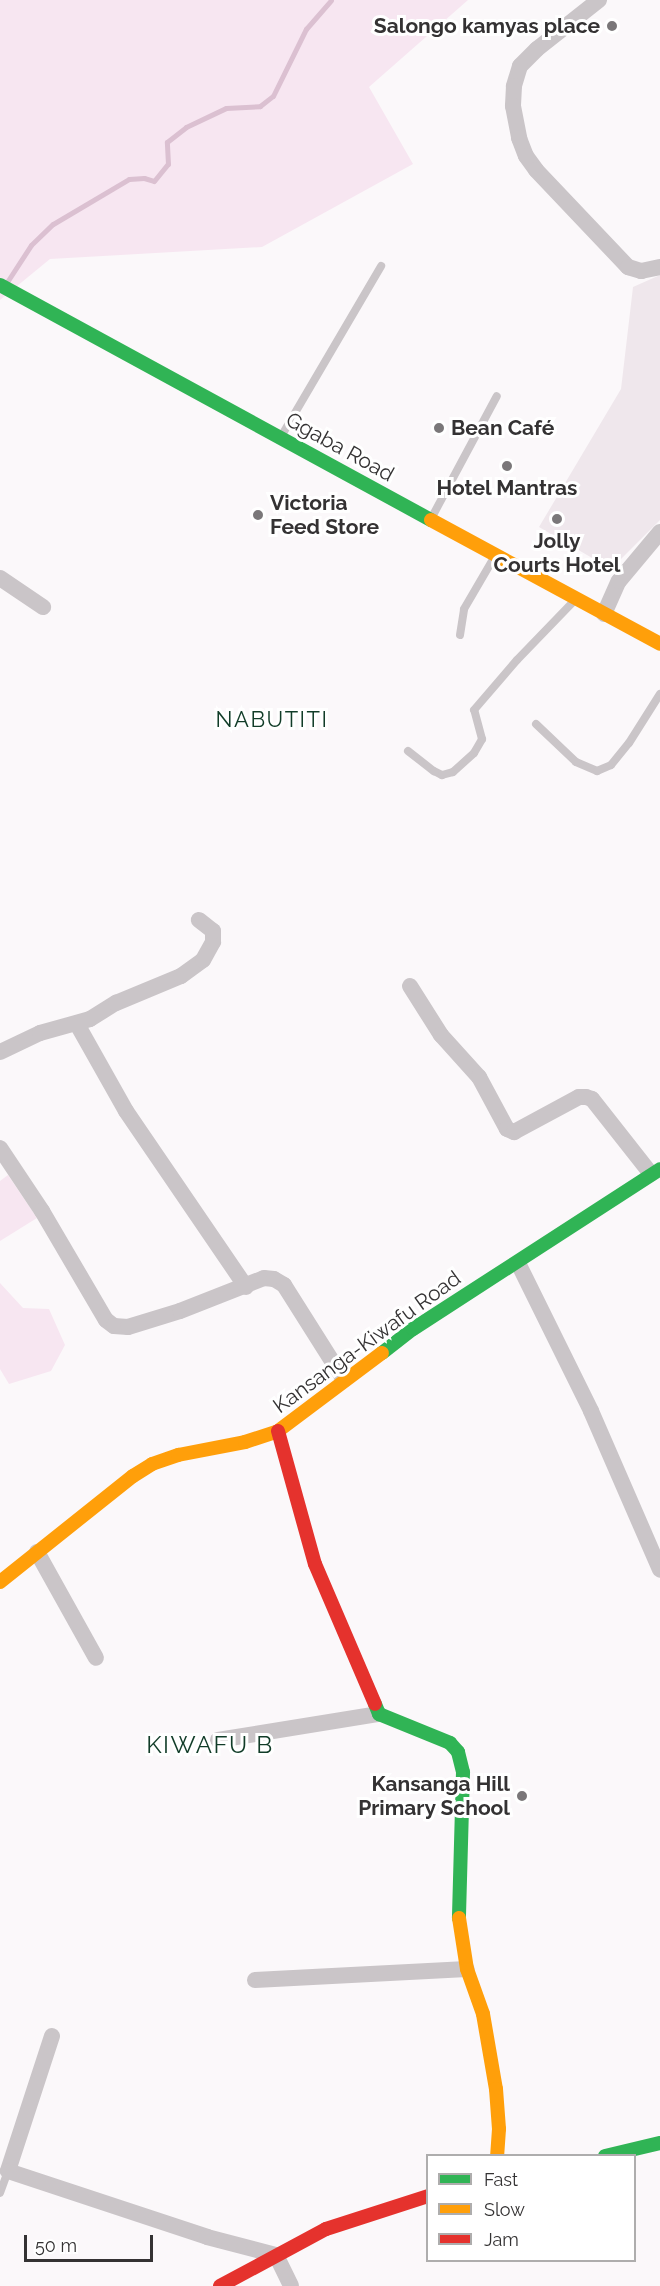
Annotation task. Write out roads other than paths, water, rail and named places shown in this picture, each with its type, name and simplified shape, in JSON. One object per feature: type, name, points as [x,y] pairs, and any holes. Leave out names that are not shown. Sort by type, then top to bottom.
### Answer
[{"type":"street","points":[[599,0],[537,49],[520,66],[514,86],[513,106],[519,138],[526,156],[536,170],[628,267],[641,271],[660,267]]},
{"type":"street","name":"Ggaba Road","points":[[0,285],[660,644]]},
{"type":"street","points":[[603,614],[619,581],[660,532]]},
{"type":"street","points":[[0,578],[44,607]]},
{"type":"street","points":[[0,1052],[40,1033],[76,1024],[116,1003],[169,983],[193,968],[208,951],[214,936],[210,927],[199,920]]},
{"type":"street","points":[[410,986],[441,1035],[479,1077],[507,1129],[514,1132],[579,1096],[586,1097],[592,1099],[656,1172]]},
{"type":"street","points":[[76,1024],[126,1111],[246,1287]]},
{"type":"street","points":[[0,1148],[7,1154],[106,1320],[114,1326],[128,1327],[180,1311],[264,1278],[274,1279],[284,1285],[344,1380]]},
{"type":"street","name":"Kansanga-Kiwafu Road","points":[[0,1582],[152,1464],[178,1455],[245,1442],[278,1431],[414,1329],[656,1172]]},
{"type":"street","points":[[518,1263],[591,1411],[660,1570]]},
{"type":"street","points":[[278,1431],[315,1564],[379,1714]]},
{"type":"street","points":[[37,1552],[96,1658]]},
{"type":"street","points":[[218,1740],[379,1714],[405,1727],[450,1743],[458,1752],[463,1772],[458,1876],[459,1930],[467,1969],[483,2014],[496,2089],[499,2129],[497,2154]]},
{"type":"street","points":[[255,1980],[467,1969]]},
{"type":"street","points":[[52,2036],[8,2171],[207,2237],[276,2255],[291,2286]]},
{"type":"street","points":[[613,2154],[660,2143]]},
{"type":"street","points":[[220,2286],[326,2229],[426,2197]]},
{"type":"lane","points":[[280,438],[381,266]]},
{"type":"lane","points":[[430,520],[497,396]]},
{"type":"lane","points":[[460,635],[464,609],[496,556]]},
{"type":"lane","points":[[408,751],[442,775],[453,772],[460,766],[474,753],[482,739],[474,710],[517,660],[577,599]]},
{"type":"lane","points":[[536,724],[576,762],[597,771],[611,765],[629,743],[660,694]]},
{"type":"lane","points":[[0,2193],[8,2171]]},
{"type":"waterway","points":[[7,282],[31,245],[53,224],[129,179],[144,178],[154,181],[168,164],[167,142],[186,127],[226,108],[260,106],[273,96],[306,29],[331,0]]},
{"type":"place","name":"Salongo kamyas place","points":[[612,26]]},
{"type":"place","name":"Bean Café","points":[[439,428]]},
{"type":"place","name":"Hotel Mantras","points":[[507,466]]},
{"type":"place","name":"Victoria Feed Store","points":[[258,515]]},
{"type":"place","name":"Jolly Courts Hotel","points":[[557,519]]},
{"type":"place","name":"Kansanga Hill Primary School","points":[[522,1796]]},
{"type":"district","name":"NABUTITI","points":[[272,720]]},
{"type":"district","name":"KIWAFU B","points":[[210,1745]]}]
